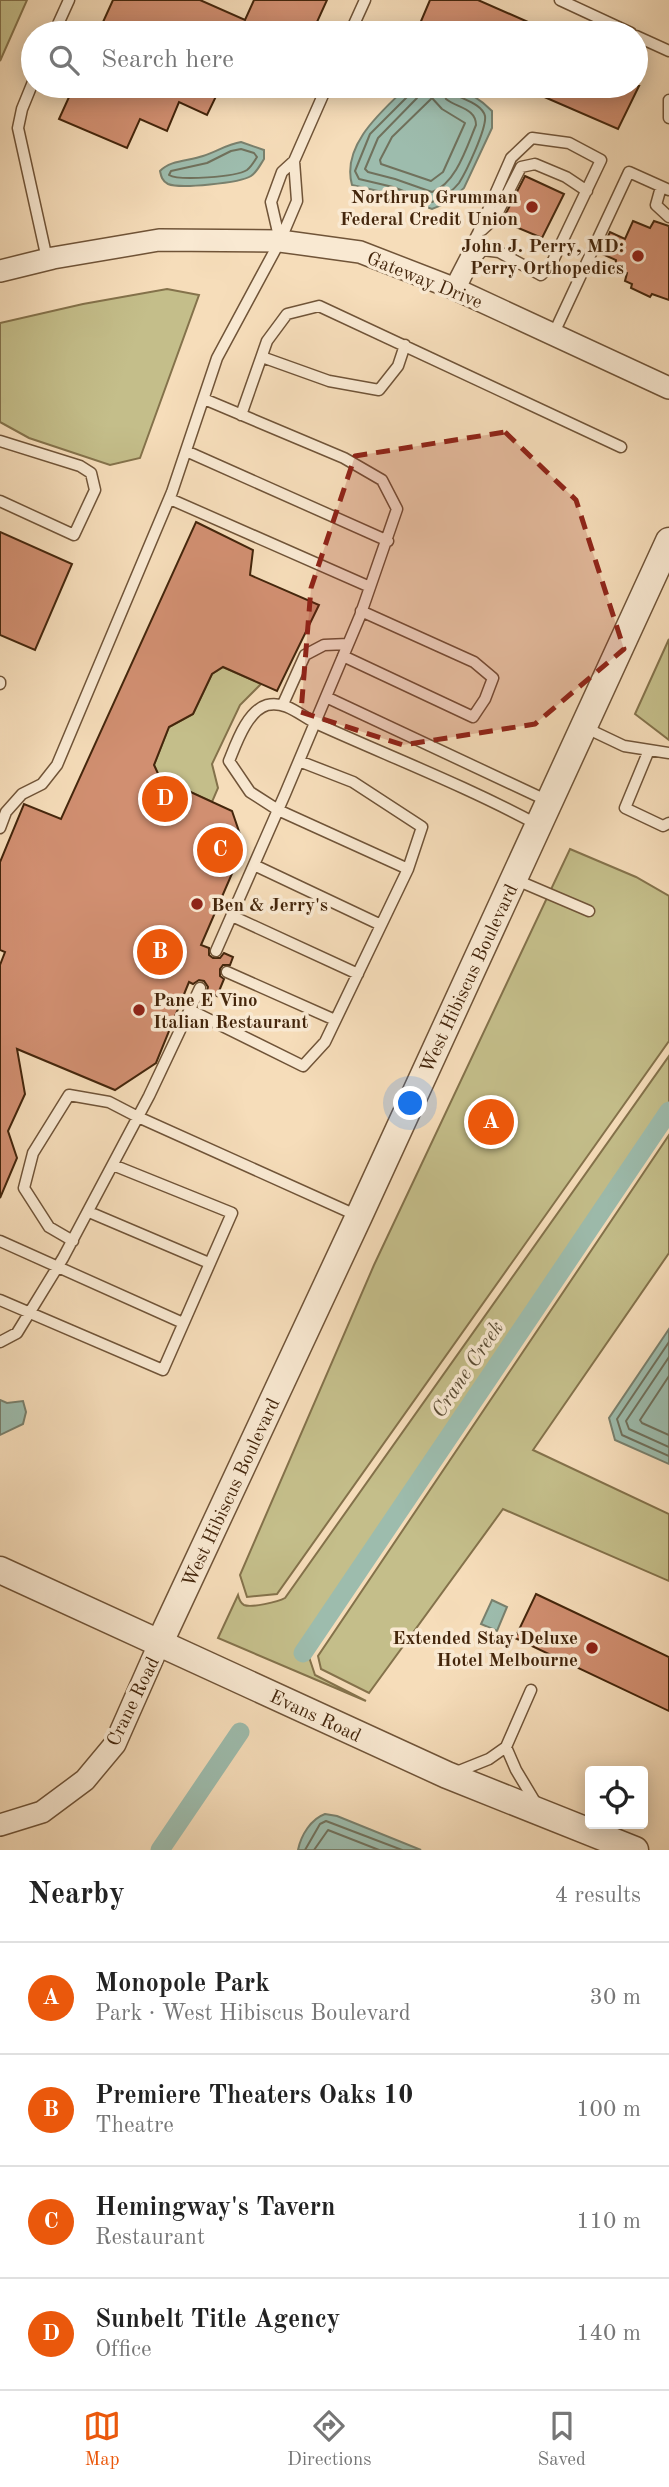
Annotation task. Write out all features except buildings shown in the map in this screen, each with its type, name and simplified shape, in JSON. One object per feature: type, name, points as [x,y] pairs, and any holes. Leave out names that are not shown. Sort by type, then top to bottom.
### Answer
[{"type":"street","name":"Gateway Drive","points":[[0,271],[47,259],[159,240],[280,241],[360,252],[454,290],[669,388]]},
{"type":"street","name":"West Hibiscus Boulevard","points":[[160,1642],[669,541]]},
{"type":"street","name":"Evans Road","points":[[0,1570],[447,1775],[544,1816],[635,1850]]},
{"type":"street","name":"Crane Road","points":[[0,1825],[42,1812],[85,1780],[115,1744],[160,1642]]},
{"type":"lane","points":[[59,21],[69,0]]},
{"type":"lane","points":[[356,21],[365,0]]},
{"type":"lane","points":[[560,0],[605,21]]},
{"type":"lane","points":[[648,41],[669,51]]},
{"type":"lane","points":[[26,98],[18,128],[47,259]]},
{"type":"lane","points":[[280,241],[271,202],[282,172],[294,161],[322,98]]},
{"type":"lane","points":[[669,100],[669,118]]},
{"type":"lane","points":[[532,138],[569,144],[601,160],[550,267],[541,275],[499,251],[483,250],[454,290],[511,158],[532,138]]},
{"type":"lane","points":[[0,828],[6,813],[22,794],[41,784],[57,765],[170,499],[217,358],[280,241],[297,201],[294,161]]},
{"type":"lane","points":[[478,233],[495,218],[521,167],[535,164],[566,177],[587,191]]},
{"type":"lane","points":[[553,335],[629,172],[665,189],[656,205],[669,216]]},
{"type":"lane","points":[[241,415],[267,341],[287,314],[319,306],[621,447]]},
{"type":"lane","points":[[262,357],[329,381],[379,390],[398,366],[405,345]]},
{"type":"lane","points":[[204,399],[344,458],[382,480],[397,509],[388,541],[326,698],[216,951]]},
{"type":"lane","points":[[0,441],[80,466],[91,473],[95,490],[74,535],[0,501]]},
{"type":"lane","points":[[186,451],[388,541]]},
{"type":"lane","points":[[170,499],[370,587]]},
{"type":"lane","points":[[343,656],[473,717],[485,699],[493,678],[474,662],[361,611]]},
{"type":"lane","points":[[283,704],[305,655],[324,645],[348,644]]},
{"type":"lane","points":[[326,698],[544,814]]},
{"type":"lane","points":[[408,869],[278,810],[250,792],[229,761],[244,726],[265,705],[283,704],[315,723],[502,805],[544,814]]},
{"type":"lane","points":[[584,727],[624,746],[669,752]]},
{"type":"lane","points":[[649,750],[625,808],[663,826],[669,823]]},
{"type":"lane","points":[[190,1010],[303,1066],[325,1042],[408,869],[422,827],[353,782],[299,761]]},
{"type":"lane","points":[[254,865],[382,925]]},
{"type":"lane","points":[[514,879],[589,911]]},
{"type":"lane","points":[[232,916],[358,974]]},
{"type":"lane","points":[[227,972],[335,1020]]},
{"type":"lane","points":[[0,1342],[17,1333],[73,1241],[138,1117],[200,988]]},
{"type":"lane","points":[[73,1241],[49,1227],[24,1188],[33,1153],[68,1095],[109,1102],[359,1216]]},
{"type":"lane","points":[[0,1300],[163,1370],[232,1213],[113,1165]]},
{"type":"lane","points":[[89,1212],[209,1264]]},
{"type":"lane","points":[[0,1241],[183,1324]]},
{"type":"lane","points":[[447,1775],[489,1759],[506,1747],[531,1690]]},
{"type":"lane","points":[[506,1747],[527,1790],[544,1816]]},
{"type":"highlighted area","points":[[505,432],[576,500],[624,649],[535,724],[403,745],[301,712],[311,588],[355,456]]},
{"type":"shaded area","points":[[0,0],[27,0],[0,61]]},
{"type":"shaded area","points":[[167,289],[199,295],[140,458],[110,465],[29,438],[0,422],[0,323]]},
{"type":"shaded area","points":[[669,639],[669,740],[635,714]]},
{"type":"shaded area","points":[[223,667],[261,684],[240,705],[212,764],[218,788],[212,802],[160,778],[154,765],[169,727],[193,714],[212,674]]},
{"type":"shaded area","points":[[570,849],[636,877],[669,896],[669,1041],[277,1594],[247,1597],[240,1575],[374,1265]]},
{"type":"shaded area","points":[[669,1056],[669,1119],[310,1651],[309,1657],[315,1675],[366,1701],[218,1638],[238,1595],[247,1606],[285,1598]]},
{"type":"shaded area","points":[[669,1135],[669,1253],[533,1450],[669,1514],[669,1581],[503,1509],[369,1693],[321,1669],[318,1656]]},
{"type":"water","points":[[396,98],[476,98],[492,111],[492,128],[464,188],[447,203],[432,209],[391,194],[352,185],[352,156],[376,118]]},
{"type":"water","points":[[241,142],[264,150],[264,159],[257,170],[245,179],[184,186],[168,184],[162,178],[160,171],[164,167]]},
{"type":"water","points":[[669,1329],[669,1464],[615,1440],[609,1418]]},
{"type":"water","points":[[0,1400],[7,1403],[23,1401],[26,1412],[23,1424],[0,1435]]},
{"type":"water","points":[[492,1600],[507,1607],[497,1631],[481,1624]]},
{"type":"water","points":[[325,1814],[337,1816],[421,1850],[298,1850],[307,1828]]},
{"type":"waterway","name":"Crane Creek","points":[[303,1653],[669,1111]]},
{"type":"waterway","name":"Crane Creek","points":[[160,1850],[240,1732]]},
{"type":"place","name":"Northrup Grumman Federal Credit Union","points":[[532,207]]},
{"type":"place","name":"John J. Perry, MD: Perry Orthopedics","points":[[638,256]]},
{"type":"place","name":"Sunbelt Title Agency","points":[[165,799]]},
{"type":"place","name":"Hemingway's Tavern","points":[[220,850]]},
{"type":"place","name":"Ben & Jerry's","points":[[197,904]]},
{"type":"place","name":"Premiere Theaters Oaks 10","points":[[160,952]]},
{"type":"place","name":"Pane E Vino Italian Restaurant","points":[[139,1010]]},
{"type":"place","name":"Monopole Park","points":[[491,1122]]},
{"type":"place","name":"Extended Stay Deluxe Hotel Melbourne","points":[[592,1648]]}]
